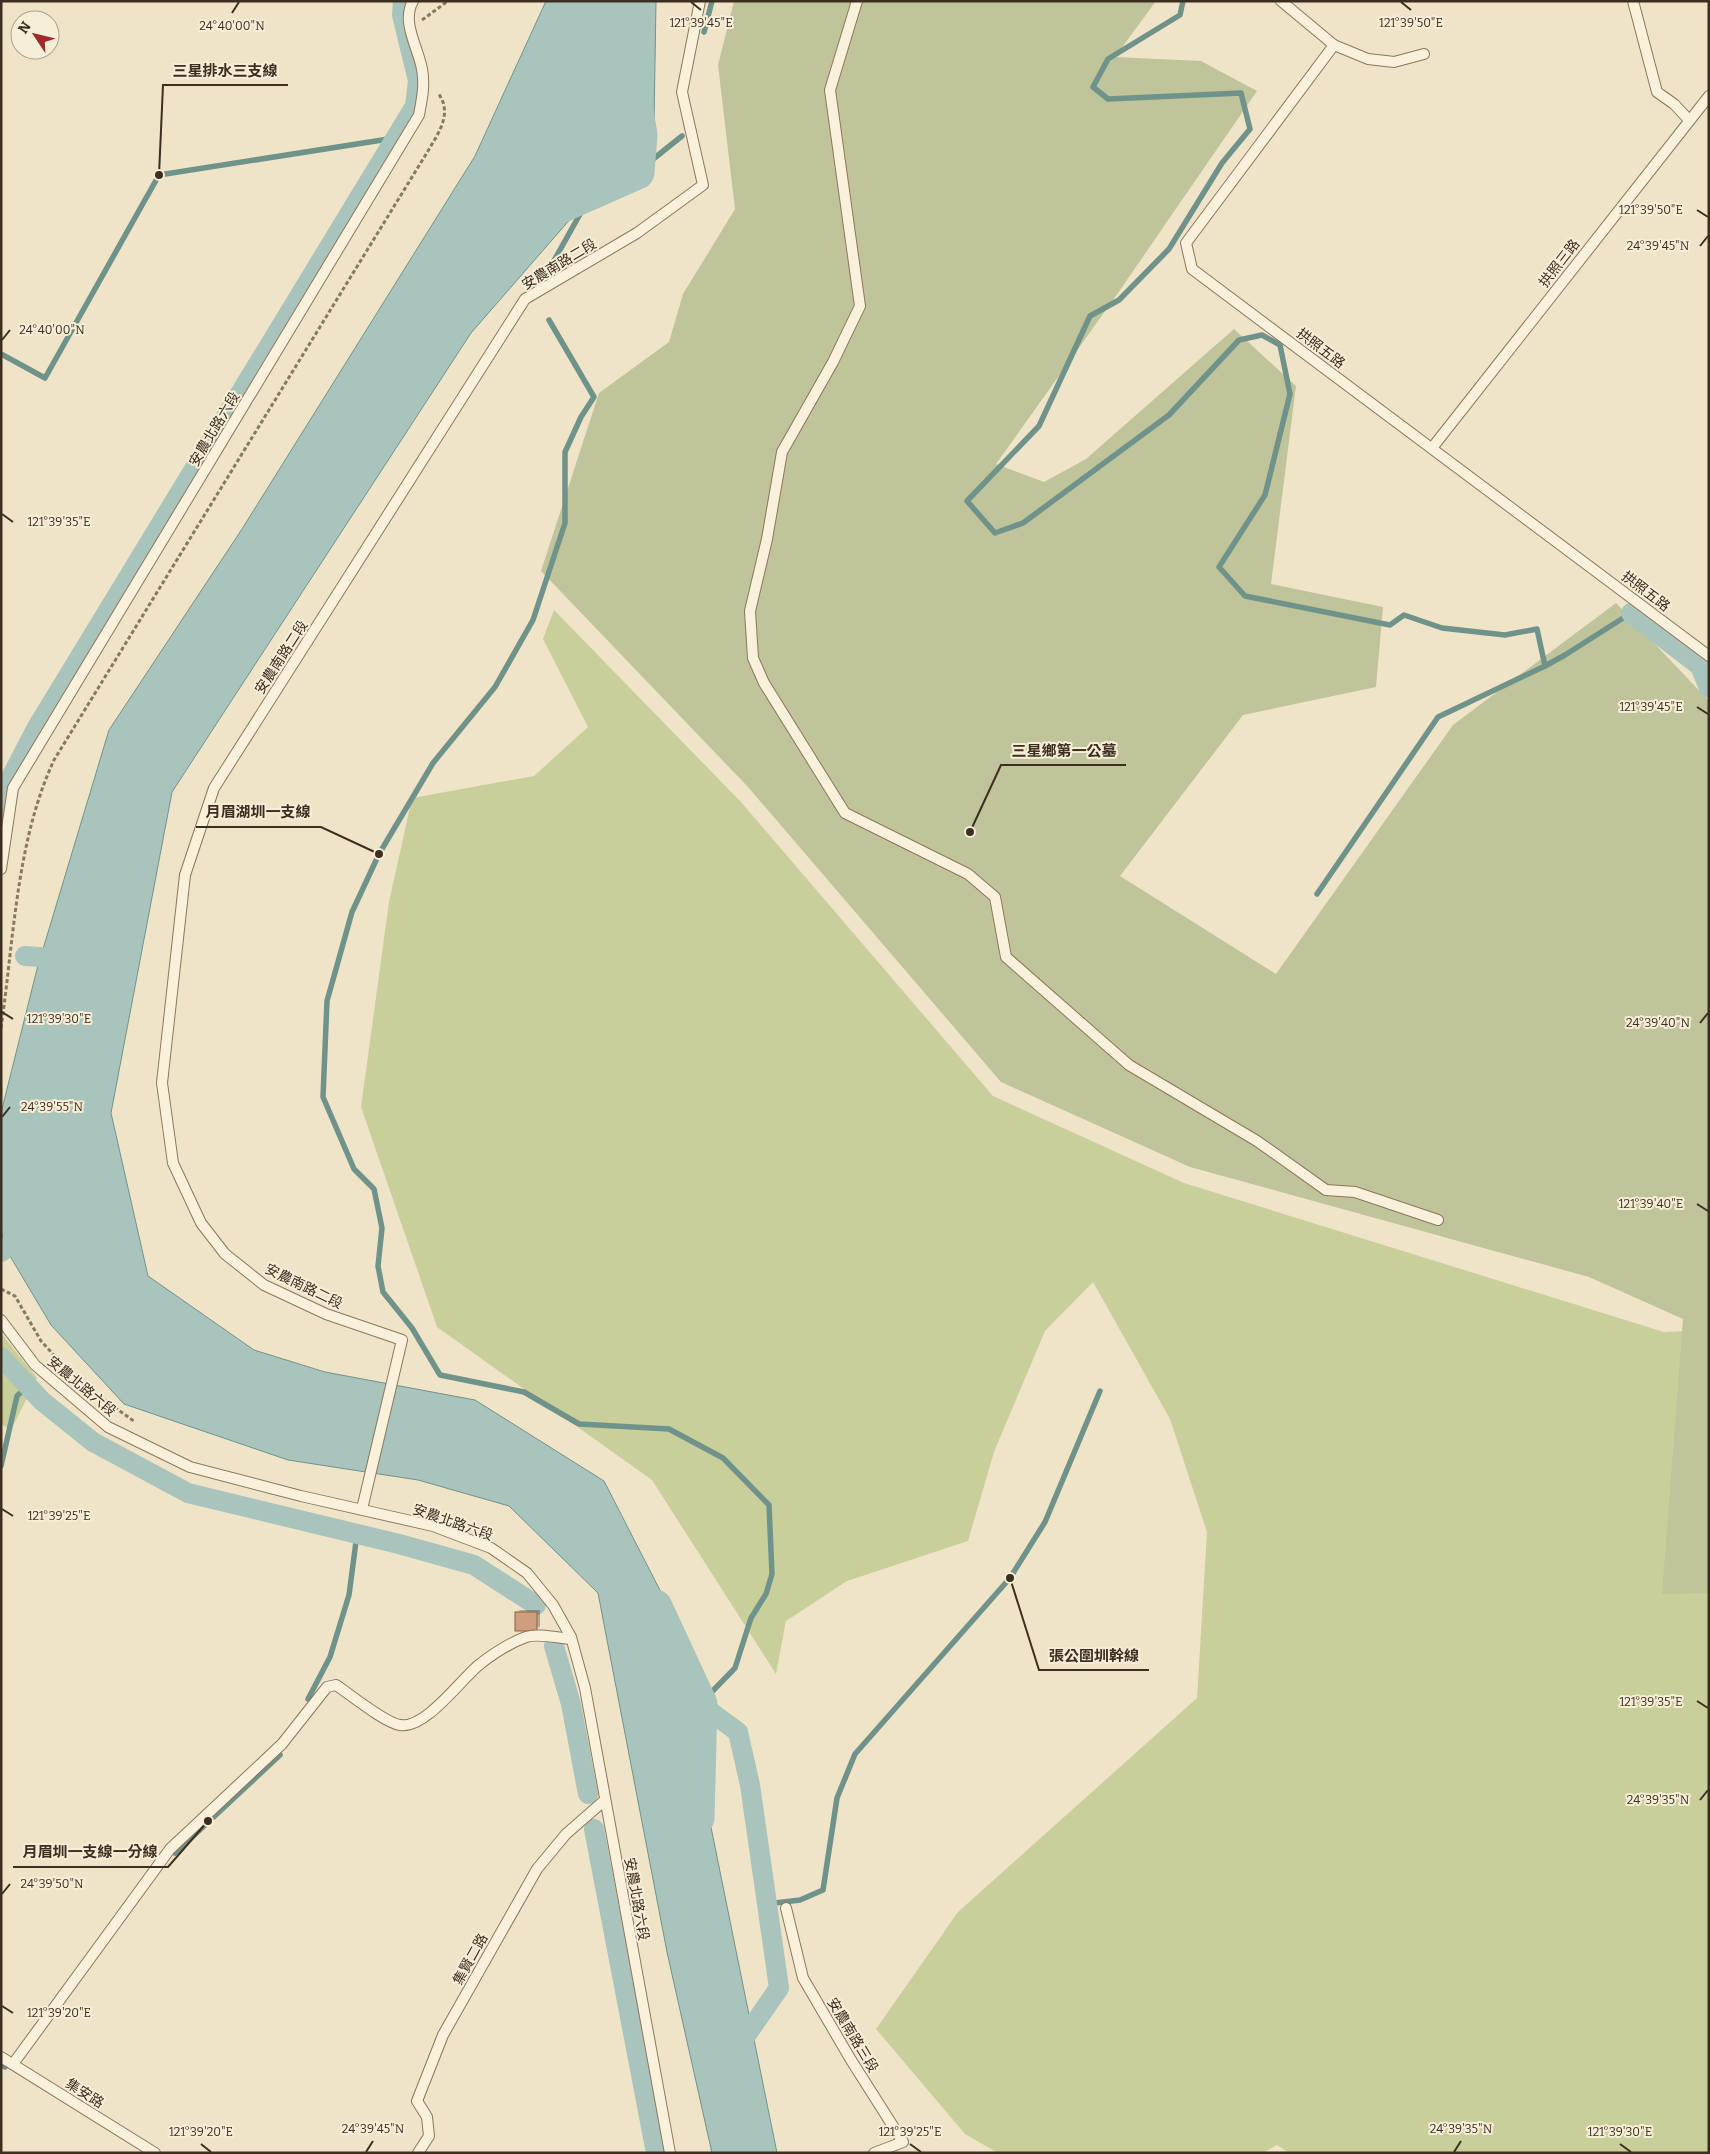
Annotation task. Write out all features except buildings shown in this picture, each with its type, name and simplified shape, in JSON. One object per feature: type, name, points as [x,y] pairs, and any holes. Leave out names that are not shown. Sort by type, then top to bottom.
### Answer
[{"type":"lane","name":"安農北路六段","points":[[1,869],[14,788],[419,115],[424,92],[422,72],[407,18],[413,1]]},
{"type":"lane","name":"安農南路二段","points":[[362,1509],[402,1340],[326,1314],[264,1285],[225,1254],[202,1223],[173,1163],[162,1083],[185,875],[214,788],[525,299],[637,233],[703,185],[682,92],[700,1]]},
{"type":"lane","points":[[857,1],[830,90],[860,306],[833,362],[782,452],[767,539],[750,611],[753,658],[764,683],[846,813],[968,874],[995,898],[1006,957],[1129,1065],[1257,1141],[1326,1190],[1355,1192],[1438,1220]]},
{"type":"lane","points":[[1280,1],[1334,45],[1368,59],[1394,62],[1424,54]]},
{"type":"lane","points":[[1633,1],[1657,92],[1674,104],[1690,120]]},
{"type":"lane","name":"拱照五路","points":[[1334,45],[1186,243],[1192,269],[1709,656]]},
{"type":"lane","name":"拱照三路","points":[[1432,448],[1709,96]]},
{"type":"lane","name":"安農北路六段","points":[[1,1320],[35,1364],[108,1427],[190,1467],[301,1496],[433,1526],[491,1548],[527,1573],[553,1605],[571,1639],[585,1688],[670,2153]]},
{"type":"lane","points":[[13,2064],[170,1849],[282,1744],[327,1687],[336,1685],[383,1717],[400,1726],[414,1724],[448,1698],[478,1665],[506,1646],[527,1636],[571,1639]]},
{"type":"lane","name":"集賢二路","points":[[418,2153],[429,2136],[427,2117],[417,2100],[443,2035],[537,1870],[566,1834],[605,1800]]},
{"type":"lane","name":"安農南路三段","points":[[786,1908],[803,1978],[851,2060],[903,2142],[874,2153]]},
{"type":"lane","name":"集安路","points":[[1,2057],[155,2153]]},
{"type":"path","points":[[410,28],[448,1]]},
{"type":"path","points":[[1,1028],[26,847],[42,785],[54,760],[444,122],[443,100],[422,72]]},
{"type":"path","points":[[1,1289],[15,1296],[41,1341],[74,1377],[113,1408],[143,1427]]},
{"type":"green space","points":[[734,1],[1156,1],[1115,57],[1201,61],[1257,91],[1118,293],[996,464],[1044,482],[1086,459],[1234,329],[1296,386],[1271,584],[1383,607],[1376,687],[1243,715],[1120,876],[1276,974],[1453,725],[1616,603],[1709,701],[1709,1593],[1662,1594],[1683,1319],[1589,1277],[1190,1167],[1001,1082],[748,787],[541,571],[599,393],[669,342],[683,294],[735,209],[718,65]]},
{"type":"green space","points":[[554,610],[741,802],[993,1096],[1184,1183],[1664,1332],[1709,1330],[1709,2153],[1289,2153],[1277,2145],[1263,2153],[998,2153],[965,2134],[876,2029],[958,1912],[1197,1698],[1207,1532],[1170,1419],[1093,1282],[1045,1331],[994,1452],[968,1541],[847,1581],[786,1621],[776,1674],[652,1480],[437,1327],[361,1107],[389,902],[412,798],[534,776],[588,727],[543,639]]},
{"type":"green space","points":[[1,1333],[37,1378],[11,1430],[1,1424]]},
{"type":"water","points":[[546,1],[656,1],[654,123],[471,333],[172,792],[111,1113],[148,1276],[254,1350],[325,1372],[475,1400],[604,1481],[665,1600],[777,2153],[712,2153],[667,1952],[598,1593],[509,1506],[418,1480],[288,1460],[124,1404],[51,1325],[4,1246],[1,1227],[1,1113],[37,969],[109,730],[242,529],[475,156]]},
{"type":"waterway","points":[[1,808],[7,785],[36,729],[415,106],[418,81],[402,15],[403,1]]},
{"type":"waterway","points":[[704,32],[712,1]]},
{"type":"waterway","points":[[1183,1],[1180,15],[1108,59],[1093,87],[1108,99],[1241,93],[1250,129],[1222,163],[1169,249],[1119,300],[1090,316],[1039,426],[967,501],[995,533],[1023,523],[1169,415],[1239,340],[1262,335],[1280,345],[1290,394],[1265,495],[1219,567],[1245,596],[1390,625],[1404,615],[1442,628],[1505,635],[1537,629],[1545,666],[1631,613]]},
{"type":"waterway","points":[[551,210],[637,172],[640,135],[633,93]]},
{"type":"waterway","points":[[637,172],[682,136]]},
{"type":"waterway","points":[[1,354],[45,378],[159,175],[395,138]]},
{"type":"waterway","points":[[547,273],[593,191]]},
{"type":"waterway","points":[[549,320],[594,397],[581,417],[565,452],[565,523],[533,620],[495,687],[433,763],[379,854],[352,912],[327,1001],[323,1097],[354,1169],[374,1189],[382,1228],[378,1266],[383,1292],[412,1328],[440,1375],[524,1392],[579,1424],[669,1429],[723,1458],[769,1505],[772,1574],[766,1594],[751,1618],[735,1668],[700,1704]]},
{"type":"waterway","points":[[1631,613],[1700,666],[1709,688]]},
{"type":"waterway","points":[[1317,894],[1438,717],[1545,666]]},
{"type":"waterway","points":[[25,956],[68,959]]},
{"type":"waterway","points":[[1,1252],[26,1231]]},
{"type":"waterway","points":[[1,1357],[42,1401],[93,1442],[188,1493],[399,1544],[474,1565],[536,1605]]},
{"type":"waterway","points":[[1,1466],[17,1396],[28,1386]]},
{"type":"waterway","points":[[766,1904],[800,1900],[823,1890],[837,1798],[855,1754],[1010,1578],[1045,1522],[1100,1391]]},
{"type":"waterway","points":[[308,1699],[330,1657],[349,1595],[357,1534]]},
{"type":"waterway","points":[[655,1607],[700,1704],[697,1818]]},
{"type":"waterway","points":[[554,1646],[571,1704],[588,1794]]},
{"type":"waterway","points":[[700,1704],[738,1732],[750,1785],[779,1988],[736,2050]]},
{"type":"waterway","points":[[175,1853],[280,1755]]},
{"type":"waterway","points":[[594,1829],[656,2153]]},
{"type":"waterway","points":[[1,2065],[5,2067]]},
{"type":"place","name":"三星排水三支線","points":[[159,175]]},
{"type":"place","name":"三星鄉第一公墓","points":[[970,832]]},
{"type":"place","name":"月眉湖圳一支線","points":[[379,854]]},
{"type":"place","name":"張公圍圳幹線","points":[[1010,1578]]},
{"type":"place","name":"月眉圳一支線一分線","points":[[208,1821]]}]
